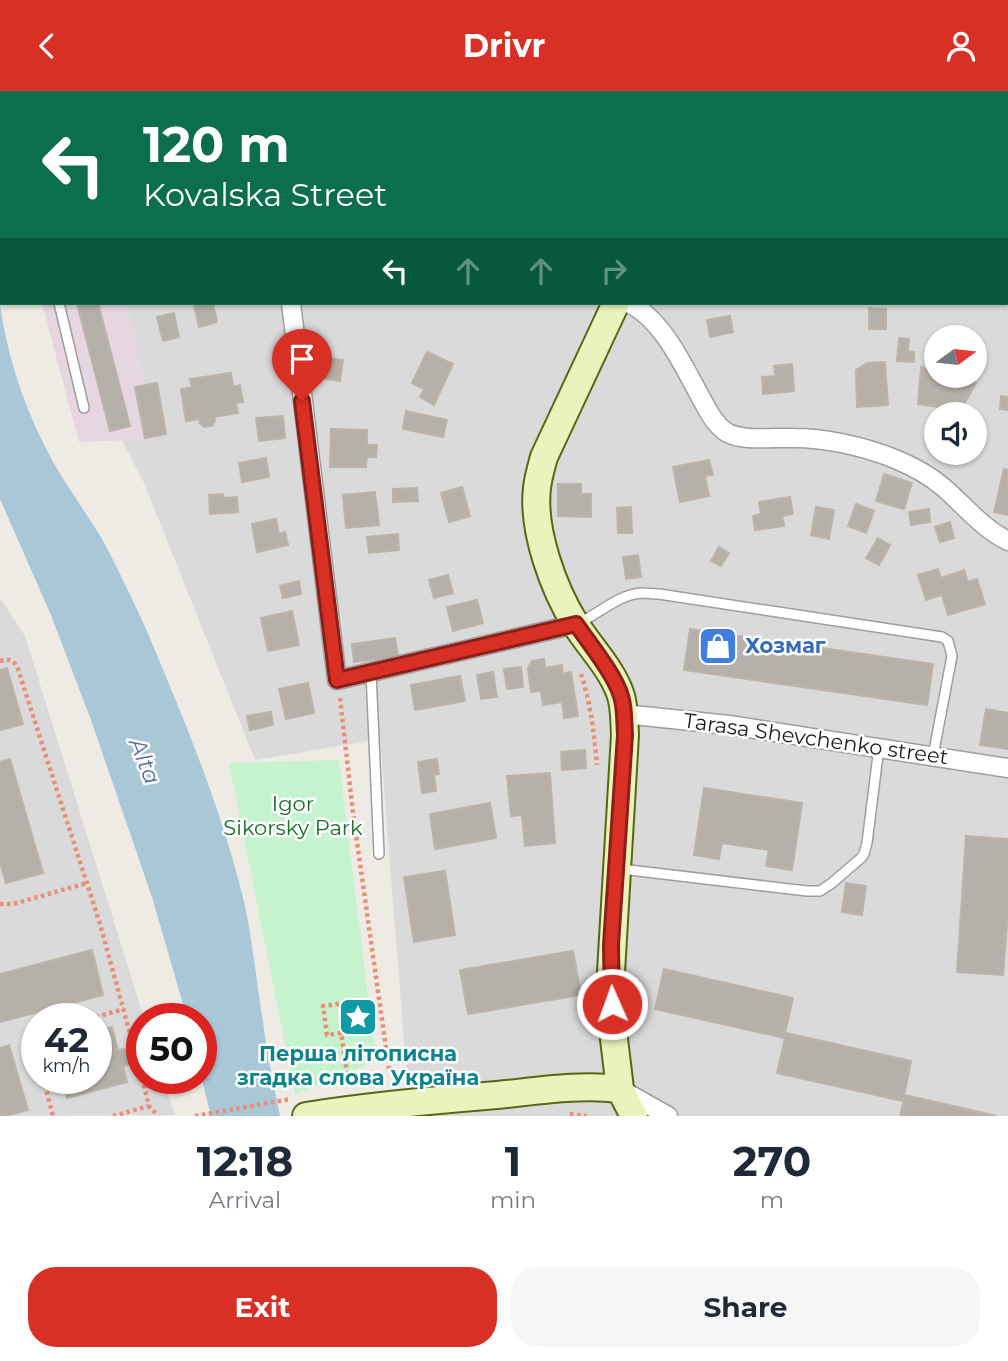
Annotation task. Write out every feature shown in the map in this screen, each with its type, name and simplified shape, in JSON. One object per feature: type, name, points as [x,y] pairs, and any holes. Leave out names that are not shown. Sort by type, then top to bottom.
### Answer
[{"type":"main road","points":[[615,305],[544,457],[536,489],[538,526],[559,592],[621,694],[625,735],[611,972],[614,1039],[620,1089],[634,1116]]},
{"type":"main road","points":[[307,1109],[434,1108],[589,1087],[620,1089]]},
{"type":"street","points":[[291,305],[337,680],[576,624]]},
{"type":"street","points":[[632,305],[646,313],[661,331],[714,420],[727,432],[743,437],[820,440],[862,448],[889,458],[928,476],[985,526],[1008,541]]},
{"type":"street","name":"Tarasa Shevchenko street","points":[[624,714],[729,725],[1008,768]]},
{"type":"street","points":[[620,1089],[668,1116]]},
{"type":"lane","points":[[59,305],[84,408]]},
{"type":"lane","points":[[576,624],[626,596],[641,593],[942,637],[948,641],[952,656],[933,756]]},
{"type":"lane","points":[[371,672],[379,854]]},
{"type":"lane","points":[[616,868],[820,891],[864,854],[879,747]]},
{"type":"path","points":[[1,659],[14,661],[17,666],[87,883],[126,1017]]},
{"type":"path","points":[[579,668],[590,707],[598,772]]},
{"type":"path","points":[[337,680],[389,1069]]},
{"type":"path","points":[[0,904],[13,904],[87,883]]},
{"type":"path","points":[[351,1002],[356,1030],[341,1033],[327,1035],[323,1006],[351,1002]]},
{"type":"path","points":[[112,1012],[124,1009]]},
{"type":"path","points":[[341,1033],[348,1079]]},
{"type":"path","points":[[587,1116],[589,1087]]},
{"type":"path","points":[[47,1094],[53,1116]]},
{"type":"path","points":[[146,1094],[149,1106],[158,1116]]},
{"type":"path","points":[[113,1116],[149,1106]]},
{"type":"path","points":[[195,1116],[307,1109]]},
{"type":"shaded area","points":[[43,305],[127,305],[157,439],[79,442]]},
{"type":"shaded area","points":[[127,305],[1008,305],[1008,1116],[336,1116],[409,1103],[380,739],[255,760],[144,483],[122,440],[156,438]]},
{"type":"shaded area","points":[[0,598],[25,636],[139,1003],[126,1003],[126,1094],[168,1094],[175,1115],[0,1116]]},
{"type":"green space","name":"Igor Sikorsky Park","points":[[339,760],[376,1061],[295,1094],[229,763]]},
{"type":"water","name":"Alta","points":[[0,305],[14,370],[38,433],[64,481],[102,539],[130,595],[185,723],[220,817],[247,917],[266,1046],[280,1116],[211,1116],[206,1094],[217,1094],[217,1003],[183,1003],[152,897],[91,720],[51,615],[0,499]]},
{"type":"building","points":[[78,305],[99,305],[130,426],[110,431]]},
{"type":"building","points":[[194,305],[213,305],[217,322],[199,327]]},
{"type":"building","points":[[869,308],[886,309],[886,329],[869,329]]},
{"type":"building","points":[[174,313],[179,337],[163,341],[157,317]]},
{"type":"building","points":[[730,316],[733,332],[710,337],[707,320]]},
{"type":"building","points":[[899,338],[909,339],[908,351],[914,352],[914,362],[897,361]]},
{"type":"building","points":[[427,352],[453,364],[434,405],[420,397],[424,389],[412,383]]},
{"type":"building","points":[[322,357],[343,360],[340,381],[318,377]]},
{"type":"building","points":[[885,362],[888,405],[857,407],[856,370],[867,363]]},
{"type":"building","points":[[792,364],[794,391],[763,394],[762,377],[775,376],[774,366]]},
{"type":"building","points":[[921,367],[924,368],[924,389],[973,389],[965,402],[918,404]]},
{"type":"building","points":[[231,373],[233,387],[240,385],[243,402],[236,403],[238,413],[214,417],[212,426],[204,427],[199,419],[186,421],[181,389],[192,387],[190,379]]},
{"type":"building","points":[[157,383],[166,434],[145,438],[135,387]]},
{"type":"building","points":[[1001,396],[1008,397],[1008,410],[1000,409]]},
{"type":"building","points":[[406,411],[447,420],[443,437],[403,429]]},
{"type":"building","points":[[283,416],[285,438],[259,441],[256,418]]},
{"type":"building","points":[[331,429],[367,430],[367,445],[377,445],[376,457],[367,457],[366,467],[330,467]]},
{"type":"building","points":[[266,458],[269,477],[242,482],[239,463]]},
{"type":"building","points":[[709,460],[713,475],[705,476],[709,496],[680,502],[673,467]]},
{"type":"building","points":[[1004,469],[1008,470],[1008,515],[994,512]]},
{"type":"building","points":[[884,474],[912,483],[904,509],[876,501]]},
{"type":"building","points":[[558,484],[581,484],[581,494],[591,494],[591,517],[558,516]]},
{"type":"building","points":[[462,487],[470,516],[449,522],[441,493]]},
{"type":"building","points":[[417,488],[418,501],[393,502],[393,489]]},
{"type":"building","points":[[375,492],[379,525],[346,528],[343,495]]},
{"type":"building","points":[[223,494],[224,498],[237,497],[238,512],[210,514],[209,495]]},
{"type":"building","points":[[790,497],[793,514],[782,516],[784,526],[755,530],[753,516],[761,514],[759,502]]},
{"type":"building","points":[[856,504],[874,511],[866,533],[848,526]]},
{"type":"building","points":[[631,507],[632,533],[618,533],[617,508]]},
{"type":"building","points":[[816,507],[834,510],[829,539],[811,535]]},
{"type":"building","points":[[929,509],[930,522],[911,525],[909,512]]},
{"type":"building","points":[[276,519],[279,534],[285,532],[288,545],[257,552],[252,524]]},
{"type":"building","points":[[950,522],[954,538],[940,542],[935,527]]},
{"type":"building","points":[[398,534],[399,550],[369,553],[367,537]]},
{"type":"building","points":[[878,538],[890,545],[879,565],[866,558]]},
{"type":"building","points":[[719,547],[729,553],[721,566],[711,561]]},
{"type":"building","points":[[638,555],[641,577],[626,579],[623,557]]},
{"type":"building","points":[[938,569],[941,578],[964,570],[968,582],[977,579],[985,604],[948,615],[942,595],[926,600],[918,575]]},
{"type":"building","points":[[448,575],[453,593],[434,598],[429,580]]},
{"type":"building","points":[[299,581],[301,594],[283,598],[280,586]]},
{"type":"building","points":[[477,600],[483,623],[453,631],[447,607]]},
{"type":"building","points":[[292,611],[299,645],[268,651],[261,618]]},
{"type":"building","points":[[690,629],[933,664],[927,705],[684,670]]},
{"type":"building","points":[[395,638],[398,656],[354,662],[352,644]]},
{"type":"building","points":[[544,659],[545,668],[562,665],[563,674],[571,672],[578,716],[564,718],[562,702],[543,705],[541,691],[531,692],[528,668],[532,661]]},
{"type":"building","points":[[521,667],[523,687],[507,689],[504,669]]},
{"type":"building","points":[[7,668],[23,724],[0,730],[0,670]]},
{"type":"building","points":[[493,672],[497,697],[481,699],[477,675]]},
{"type":"building","points":[[460,676],[465,701],[415,710],[411,685]]},
{"type":"building","points":[[308,683],[314,713],[286,719],[279,689]]},
{"type":"building","points":[[986,709],[1008,713],[1008,749],[980,745]]},
{"type":"building","points":[[271,712],[273,725],[250,730],[247,716]]},
{"type":"building","points":[[585,750],[586,768],[562,770],[561,752]]},
{"type":"building","points":[[10,759],[43,873],[6,883],[0,862],[0,762]]},
{"type":"building","points":[[437,759],[439,774],[434,775],[436,791],[422,793],[418,762]]},
{"type":"building","points":[[550,773],[555,843],[525,846],[522,815],[511,816],[507,776]]},
{"type":"building","points":[[704,788],[802,803],[792,870],[766,866],[769,850],[722,843],[719,859],[694,855]]},
{"type":"building","points":[[490,803],[496,838],[435,849],[430,814]]},
{"type":"building","points":[[966,836],[1008,839],[1008,913],[1003,975],[957,972]]},
{"type":"building","points":[[445,871],[455,935],[414,942],[404,877]]},
{"type":"building","points":[[846,883],[866,886],[862,915],[842,912]]},
{"type":"building","points":[[92,950],[103,995],[72,1003],[21,1003],[21,1016],[0,1022],[0,974]]},
{"type":"building","points":[[573,951],[581,995],[468,1014],[460,970]]},
{"type":"building","points":[[664,969],[793,998],[784,1038],[655,1009]]},
{"type":"building","points":[[112,1027],[118,1050],[126,1051],[126,1065],[123,1067],[126,1082],[112,1086]]},
{"type":"building","points":[[786,1033],[911,1061],[903,1101],[777,1073]]},
{"type":"building","points":[[9,1045],[21,1094],[23,1094],[28,1110],[6,1116],[0,1116],[0,1048]]},
{"type":"building","points":[[66,1094],[82,1094],[67,1098]]},
{"type":"building","points":[[905,1095],[997,1116],[900,1116]]},
{"type":"place","name":"Хозмаг","points":[[718,646]]},
{"type":"place","name":"Перша літописна згадка слова Україна","points":[[358,1017]]},
{"type":"route","points":[[302,401],[337,680],[576,624],[612,676],[621,694],[625,735],[611,945],[612,1004]]}]
